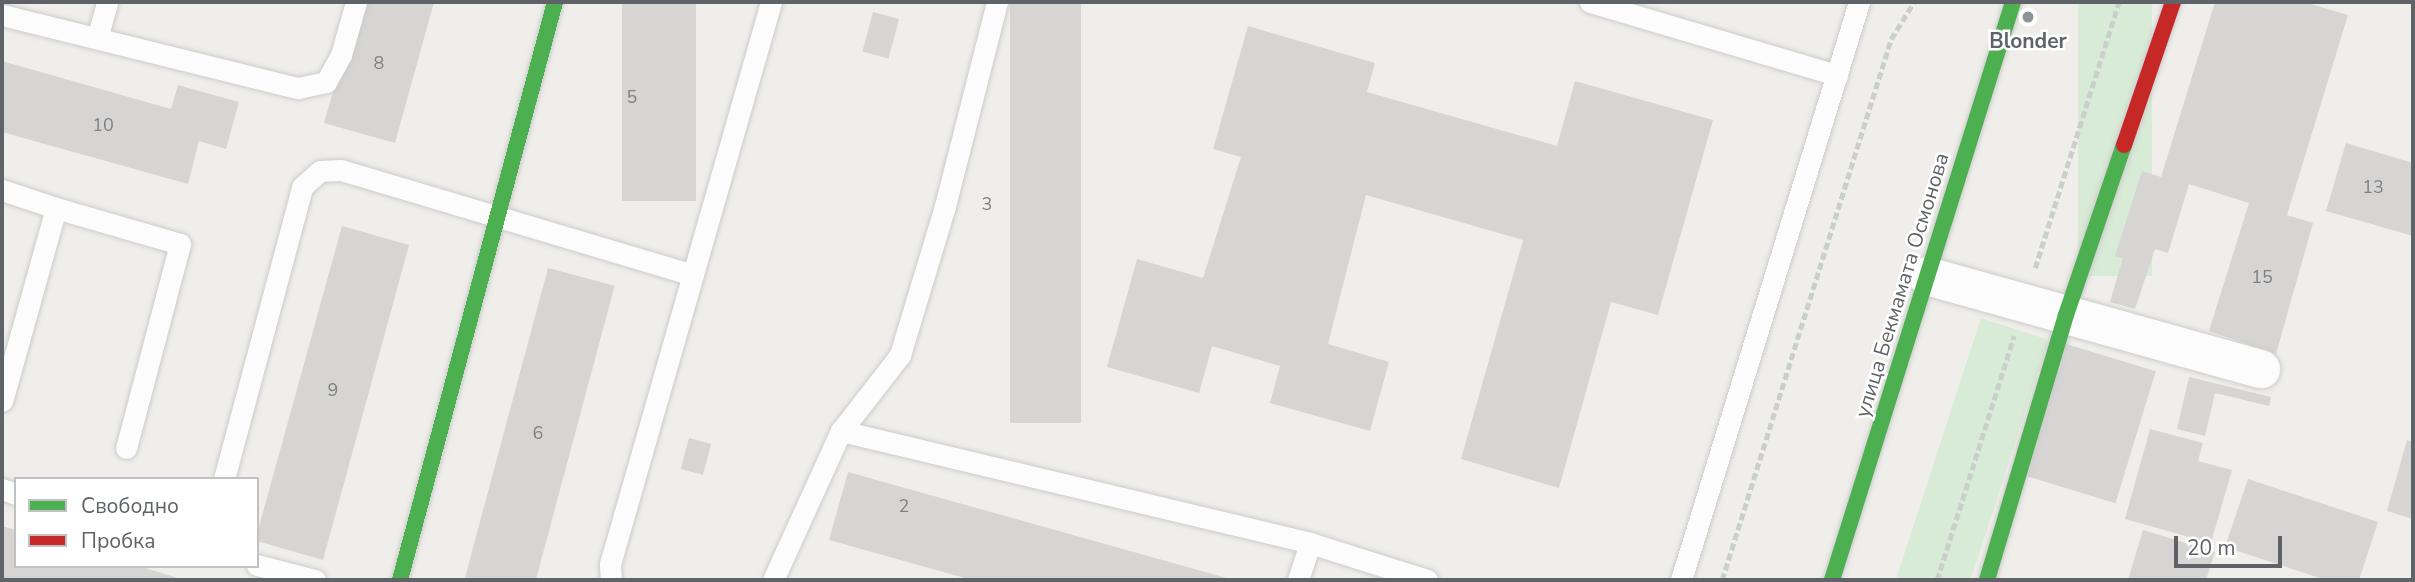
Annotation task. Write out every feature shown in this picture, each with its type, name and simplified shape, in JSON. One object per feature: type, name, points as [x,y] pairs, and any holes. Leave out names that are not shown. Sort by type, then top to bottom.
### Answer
[{"type":"main road","points":[[400,580],[494,216],[555,2]]},
{"type":"main road","name":"улица Бекмамата Осмонова","points":[[1832,580],[2013,2]]},
{"type":"main road","points":[[1987,580],[2066,315],[2173,2]]},
{"type":"street","points":[[1927,276],[2260,369]]},
{"type":"lane","points":[[96,38],[107,2]]},
{"type":"lane","points":[[2,15],[298,88],[326,82],[341,55],[356,2]]},
{"type":"lane","points":[[611,580],[610,564],[771,2]]},
{"type":"lane","points":[[773,580],[841,431],[900,355],[945,206],[997,2]]},
{"type":"lane","points":[[1590,2],[1837,75]]},
{"type":"lane","points":[[1681,580],[1859,2]]},
{"type":"lane","points":[[225,477],[302,187],[320,171],[341,170],[693,275]]},
{"type":"lane","points":[[2,190],[180,244],[126,448]]},
{"type":"lane","points":[[2,401],[56,208]]},
{"type":"lane","points":[[841,431],[1310,543],[1427,580]]},
{"type":"lane","points":[[1298,580],[1310,543]]},
{"type":"lane","points":[[259,566],[315,580]]},
{"type":"path","points":[[1722,580],[1891,39],[1914,2]]},
{"type":"green space","points":[[2078,2],[2152,2],[2152,276],[2078,276]]},
{"type":"green space","points":[[1981,318],[2049,340],[1971,580],[1896,580]]},
{"type":"building","points":[[359,2],[434,2],[395,143],[324,123]]},
{"type":"building","points":[[622,2],[696,2],[696,201],[622,201]]},
{"type":"building","points":[[1010,2],[1081,2],[1081,423],[1010,423]]},
{"type":"building","points":[[2215,2],[2304,2],[2348,15],[2287,215],[2313,223],[2276,354],[2209,331],[2249,203],[2189,184],[2168,253],[2155,249],[2135,309],[2110,302],[2123,258],[2115,256],[2142,171],[2161,177]]},
{"type":"building","points":[[873,12],[899,19],[888,59],[862,52]]},
{"type":"building","points":[[1248,26],[1375,63],[1367,92],[1557,146],[1575,81],[1713,120],[1658,315],[1611,302],[1559,488],[1461,459],[1523,240],[1366,195],[1328,344],[1389,362],[1370,431],[1270,403],[1280,366],[1212,346],[1199,393],[1107,367],[1137,259],[1203,278],[1241,157],[1213,149]]},
{"type":"building","points":[[2,61],[171,109],[178,85],[239,102],[226,149],[199,141],[188,184],[2,132]]},
{"type":"building","points":[[2346,143],[2413,163],[2413,236],[2326,211]]},
{"type":"building","points":[[342,226],[409,245],[323,560],[259,542],[259,527]]},
{"type":"building","points":[[548,268],[615,286],[536,580],[464,580]]},
{"type":"building","points":[[2063,343],[2156,371],[2115,503],[2023,475]]},
{"type":"building","points":[[2189,377],[2271,397],[2269,406],[2215,393],[2205,436],[2177,429]]},
{"type":"building","points":[[2150,429],[2203,443],[2198,461],[2232,470],[2211,543],[2125,519]]},
{"type":"building","points":[[689,438],[711,444],[703,475],[681,469]]},
{"type":"building","points":[[2407,440],[2413,442],[2413,519],[2387,511]]},
{"type":"building","points":[[848,472],[1230,580],[972,580],[829,540]]},
{"type":"building","points":[[2248,479],[2378,522],[2359,580],[2326,580],[2225,547]]},
{"type":"building","points":[[2,526],[14,529],[14,568],[145,568],[184,580],[2,580]]},
{"type":"building","points":[[2143,530],[2215,552],[2206,580],[2128,580]]},
{"type":"traffic: fast","points":[[400,580],[555,2]]},
{"type":"traffic: fast","points":[[1832,580],[2013,2]]},
{"type":"traffic: fast","points":[[1987,580],[2066,315],[2124,145]]},
{"type":"traffic: jam","points":[[2124,145],[2173,2]]},
{"type":"place","name":"Blonder","points":[[2028,17]]}]
